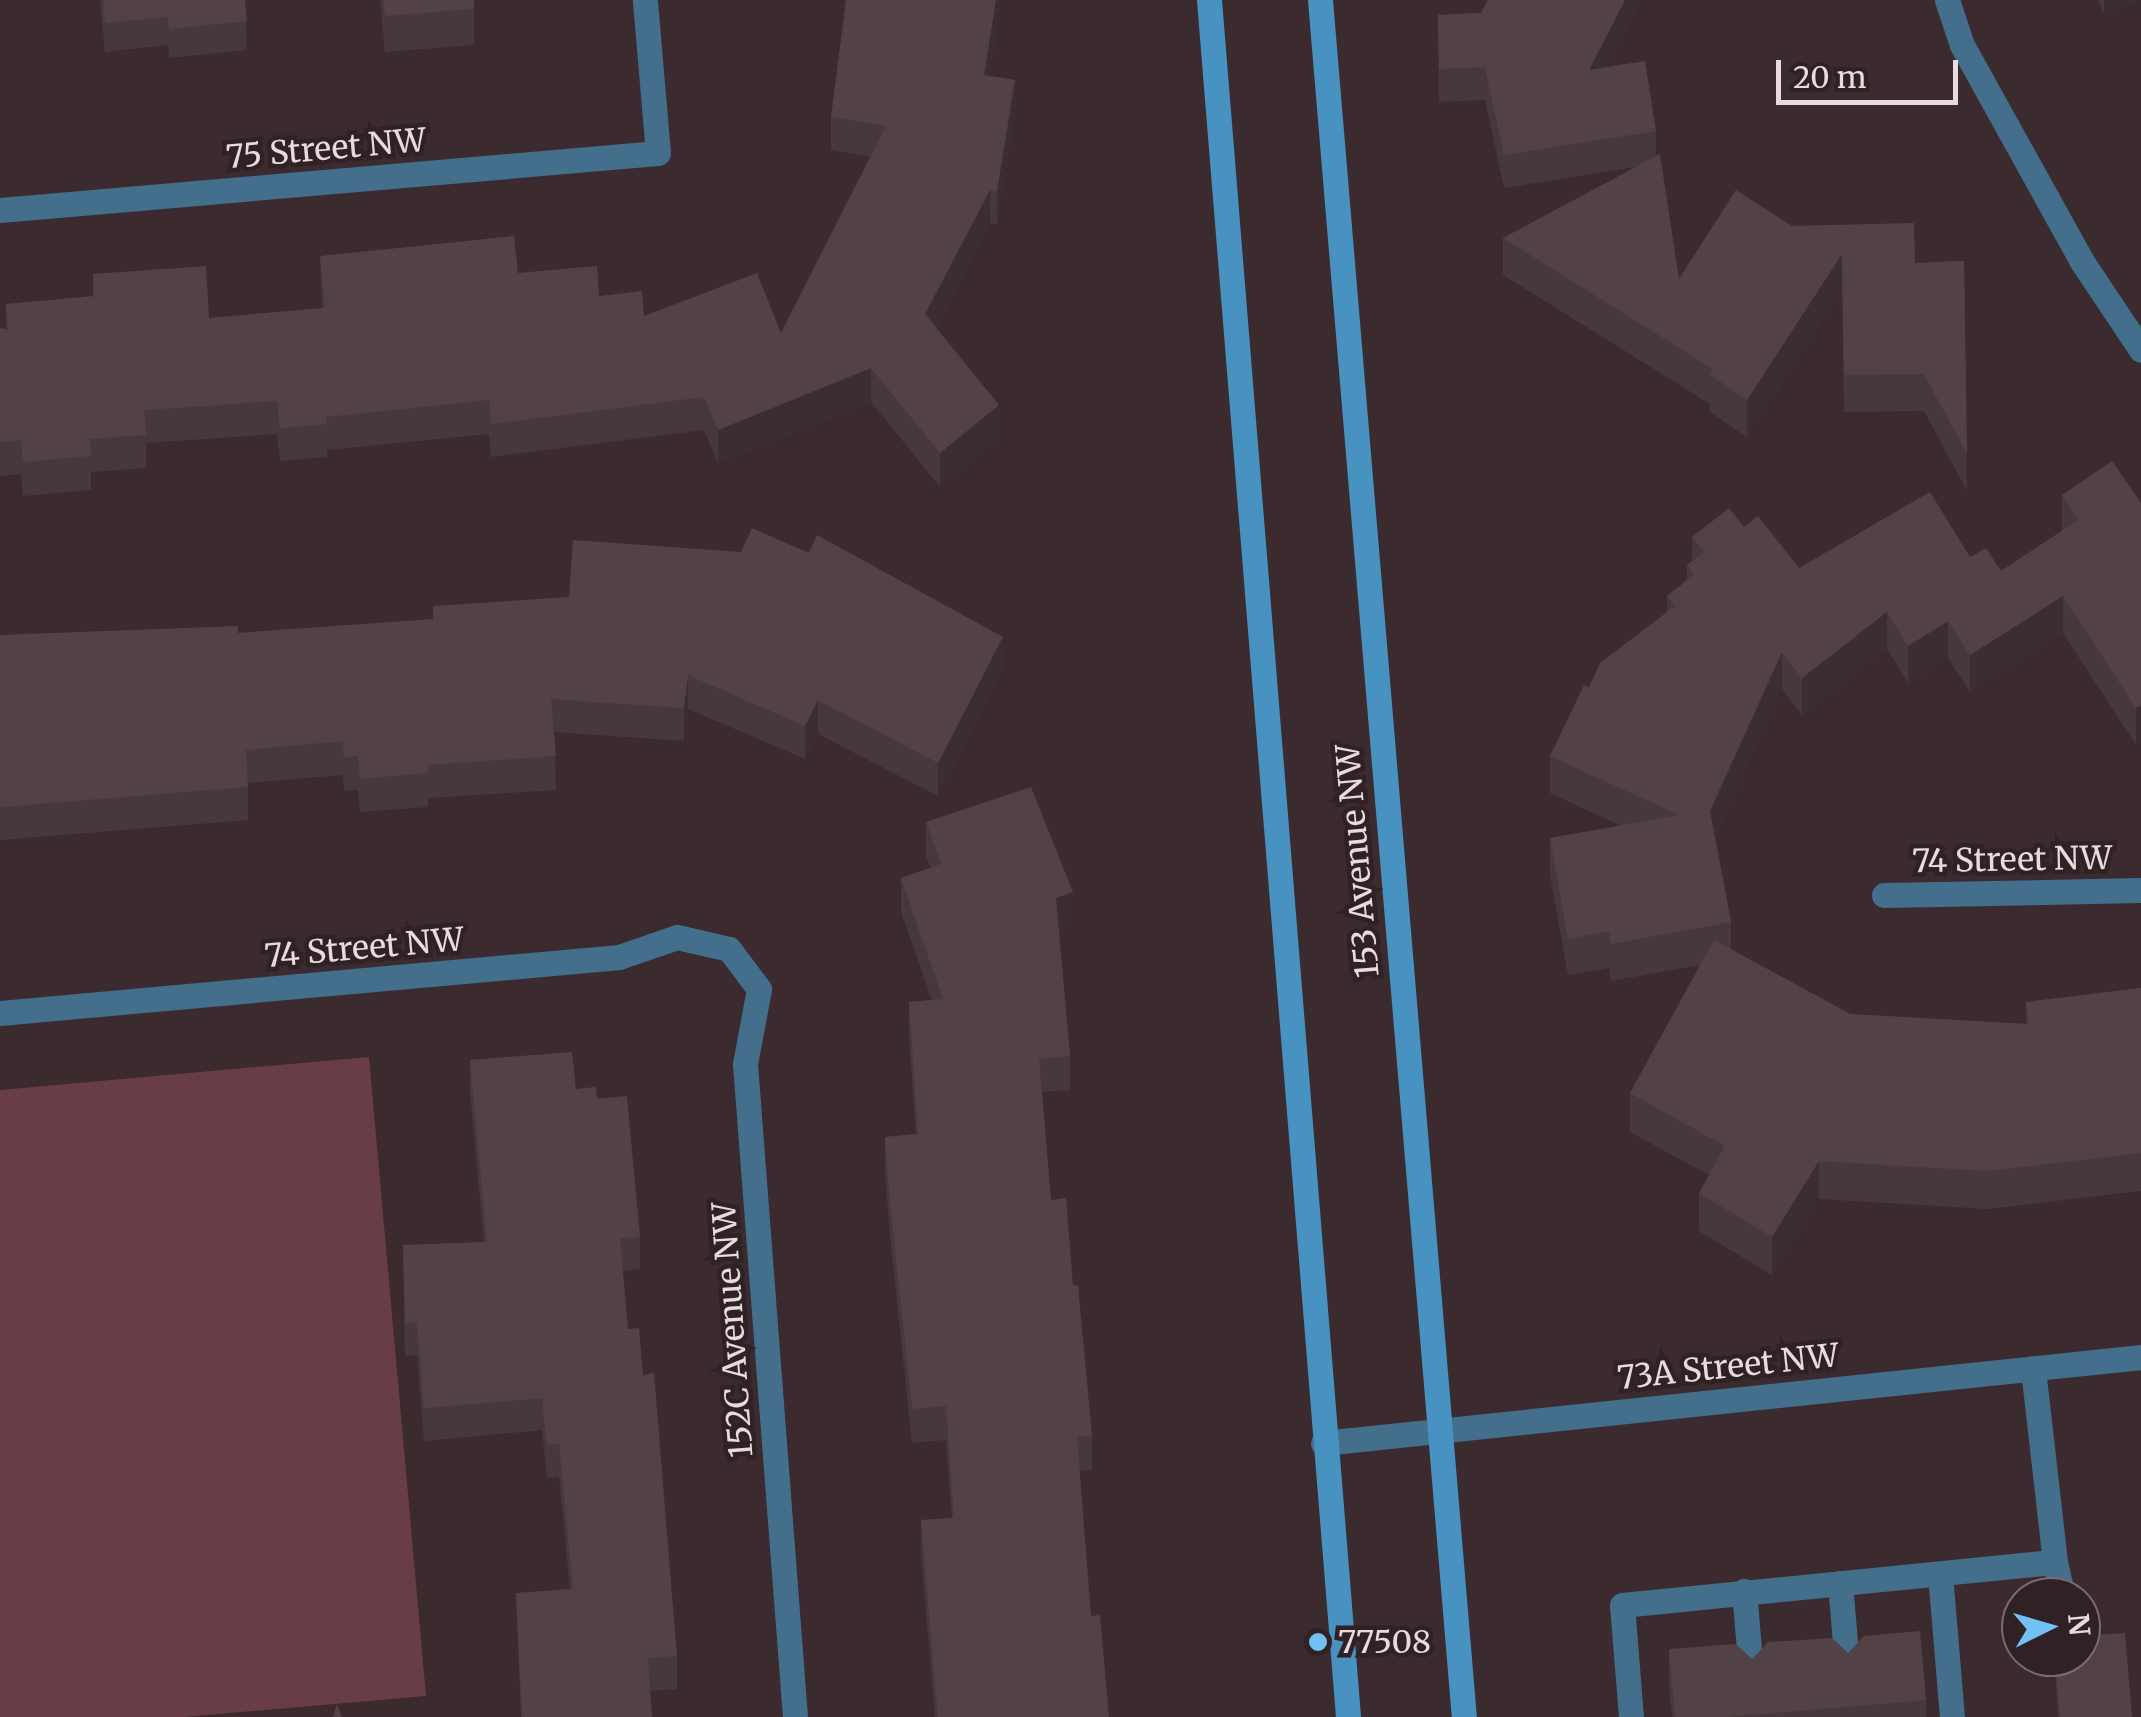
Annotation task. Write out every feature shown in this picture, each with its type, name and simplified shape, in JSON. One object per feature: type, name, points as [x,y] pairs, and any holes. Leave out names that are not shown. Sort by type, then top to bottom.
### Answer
[{"type":"main road","points":[[1209,0],[1348,1717]]},
{"type":"main road","name":"153 Avenue NW","points":[[1320,0],[1437,1432],[1464,1717]]},
{"type":"street","name":"75 Street NW","points":[[0,210],[658,153],[645,0]]},
{"type":"street","points":[[1946,0],[1962,44],[2080,260],[2141,350]]},
{"type":"street","name":"74 Street NW","points":[[1884,895],[2141,890]]},
{"type":"street","name":"74 Street NW","points":[[0,1013],[619,957],[677,937],[729,950]]},
{"type":"street","name":"152C Avenue NW","points":[[729,950],[758,989],[745,1064],[796,1717]]},
{"type":"street","name":"73A Street NW","points":[[1324,1444],[2141,1357]]},
{"type":"street","points":[[2032,1368],[2058,1577]]},
{"type":"street","points":[[1631,1717],[1622,1605],[2054,1562]]},
{"type":"street","points":[[1940,1574],[1952,1717]]},
{"type":"street","points":[[1840,1583],[1848,1678]]},
{"type":"street","points":[[1744,1591],[1752,1684]]},
{"type":"shaded area","points":[[369,1057],[426,1696],[184,1717],[0,1717],[0,1090]]},
{"type":"building","points":[[103,0],[245,0],[247,21],[169,29],[168,17],[105,23]]},
{"type":"building","points":[[383,0],[474,0],[474,9],[385,16]]},
{"type":"building","points":[[846,0],[996,0],[984,75],[1015,80],[997,191],[990,190],[925,314],[999,405],[940,453],[871,368],[718,430],[704,397],[491,424],[489,400],[326,417],[327,424],[280,428],[277,401],[144,410],[146,435],[90,439],[91,456],[23,462],[21,440],[0,442],[0,328],[8,330],[6,304],[94,296],[93,274],[206,266],[209,318],[325,308],[320,256],[514,236],[518,273],[597,266],[599,296],[642,291],[644,316],[757,273],[781,333],[886,126],[831,117]]},
{"type":"building","points":[[1488,0],[1625,0],[1589,70],[1645,61],[1656,131],[1504,155],[1485,67],[1439,69],[1438,15],[1481,13]]},
{"type":"building","points":[[1660,154],[1679,279],[1736,190],[1792,226],[1914,223],[1915,263],[1964,261],[1967,454],[1924,374],[1844,375],[1842,254],[1747,400],[1710,375],[1713,369],[1503,238]]},
{"type":"building","points":[[2112,461],[2141,503],[2141,705],[2136,708],[2063,596],[1970,655],[1948,621],[1908,646],[1887,612],[1802,678],[1782,652],[1710,811],[1731,922],[1611,944],[1609,931],[1568,939],[1550,838],[1679,815],[1550,756],[1584,685],[1589,687],[1600,663],[1675,606],[1667,596],[1694,575],[1687,565],[1704,552],[1692,537],[1729,508],[1744,527],[1758,516],[1799,568],[1930,492],[1970,557],[1986,548],[2001,571],[2078,520],[2062,495]]},
{"type":"building","points":[[752,528],[809,553],[817,535],[1003,637],[938,763],[818,700],[805,726],[688,675],[684,708],[551,699],[556,756],[428,765],[428,773],[360,779],[358,756],[344,757],[343,741],[246,750],[248,787],[0,807],[0,635],[238,626],[238,633],[434,619],[433,606],[569,597],[573,540],[741,552]]},
{"type":"building","points":[[1031,787],[1073,892],[1056,898],[1070,1056],[1039,1059],[1051,1200],[1066,1198],[1073,1286],[1078,1285],[1092,1436],[1077,1437],[1091,1616],[1100,1615],[1109,1717],[938,1717],[921,1520],[954,1518],[946,1406],[912,1409],[885,1137],[918,1134],[909,1002],[943,999],[901,878],[941,864],[926,822]]},
{"type":"building","points":[[1714,940],[1850,1014],[2029,1024],[2026,1002],[2141,988],[2141,1153],[1988,1171],[1819,1161],[1772,1237],[1699,1193],[1725,1146],[1630,1093]]},
{"type":"building","points":[[572,1052],[576,1089],[596,1087],[597,1099],[627,1096],[640,1237],[620,1238],[628,1329],[639,1328],[643,1375],[654,1373],[677,1656],[648,1658],[652,1717],[522,1717],[516,1593],[573,1589],[559,1444],[547,1445],[542,1398],[424,1408],[417,1322],[405,1323],[403,1245],[487,1242],[470,1060]]},
{"type":"building","points":[[1920,1631],[1926,1700],[1727,1717],[1675,1717],[1669,1649],[1736,1644],[1752,1659],[1768,1642],[1832,1638],[1848,1653],[1864,1636]]},
{"type":"building","points":[[2125,1633],[2132,1717],[2060,1717],[2057,1677],[2101,1677],[2101,1635]]},
{"type":"place","name":"77508","points":[[1318,1642]]}]
